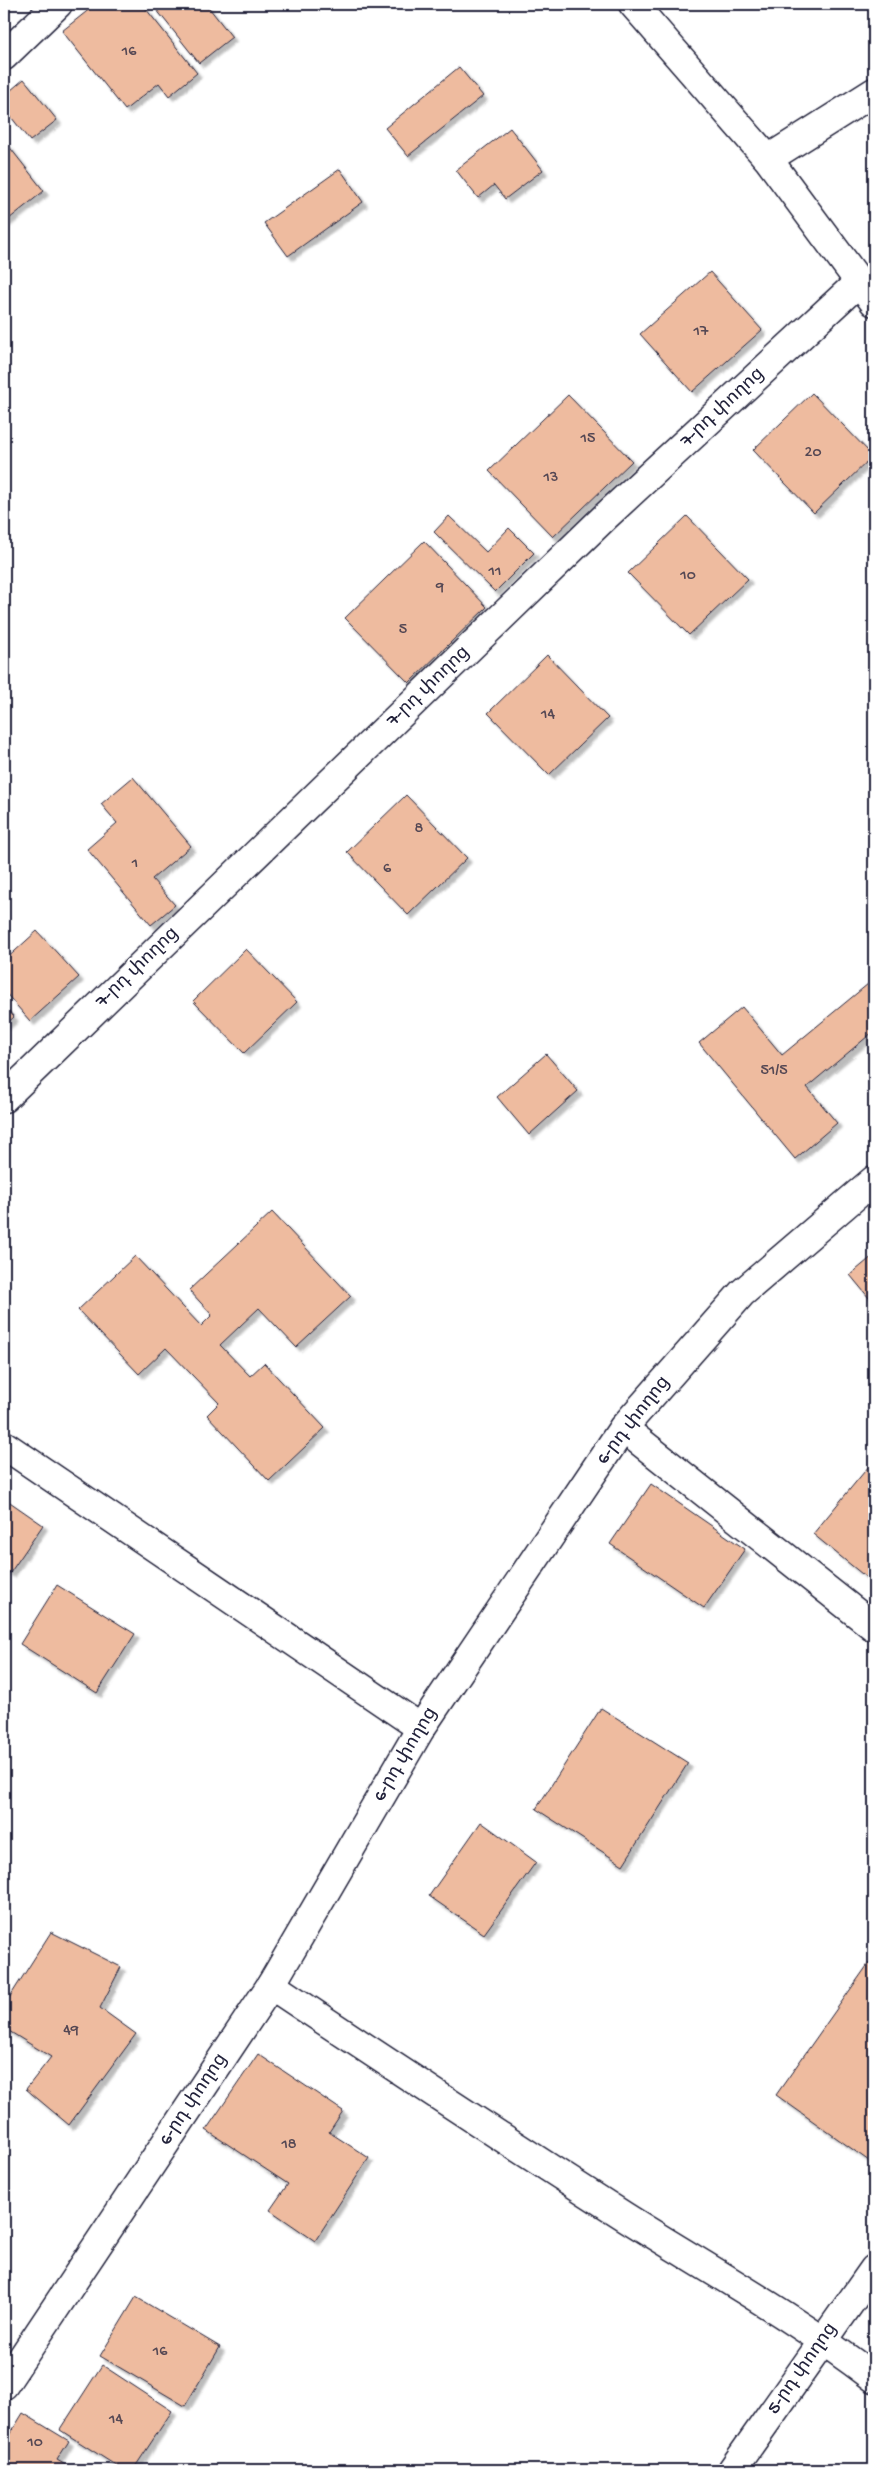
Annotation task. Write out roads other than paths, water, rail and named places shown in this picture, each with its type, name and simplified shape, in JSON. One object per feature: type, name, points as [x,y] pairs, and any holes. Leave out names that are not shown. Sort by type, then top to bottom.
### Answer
[{"type":"street","points":[[4,56],[58,4]]},
{"type":"street","points":[[633,4],[768,159],[867,291]]},
{"type":"street","points":[[768,159],[874,92]]},
{"type":"street","name":"7-րդ փողոց","points":[[4,1098],[607,515],[867,291]]},
{"type":"street","name":"6-րդ փողոց","points":[[4,2385],[271,1985],[420,1728],[623,1428],[742,1293],[874,1180]]},
{"type":"street","points":[[623,1428],[874,1627]]},
{"type":"street","points":[[4,1446],[420,1728]]},
{"type":"street","points":[[271,1985],[411,2079],[625,2216],[824,2339],[874,2378]]},
{"type":"street","name":"5-րդ փողոց","points":[[732,2470],[874,2269]]}]
